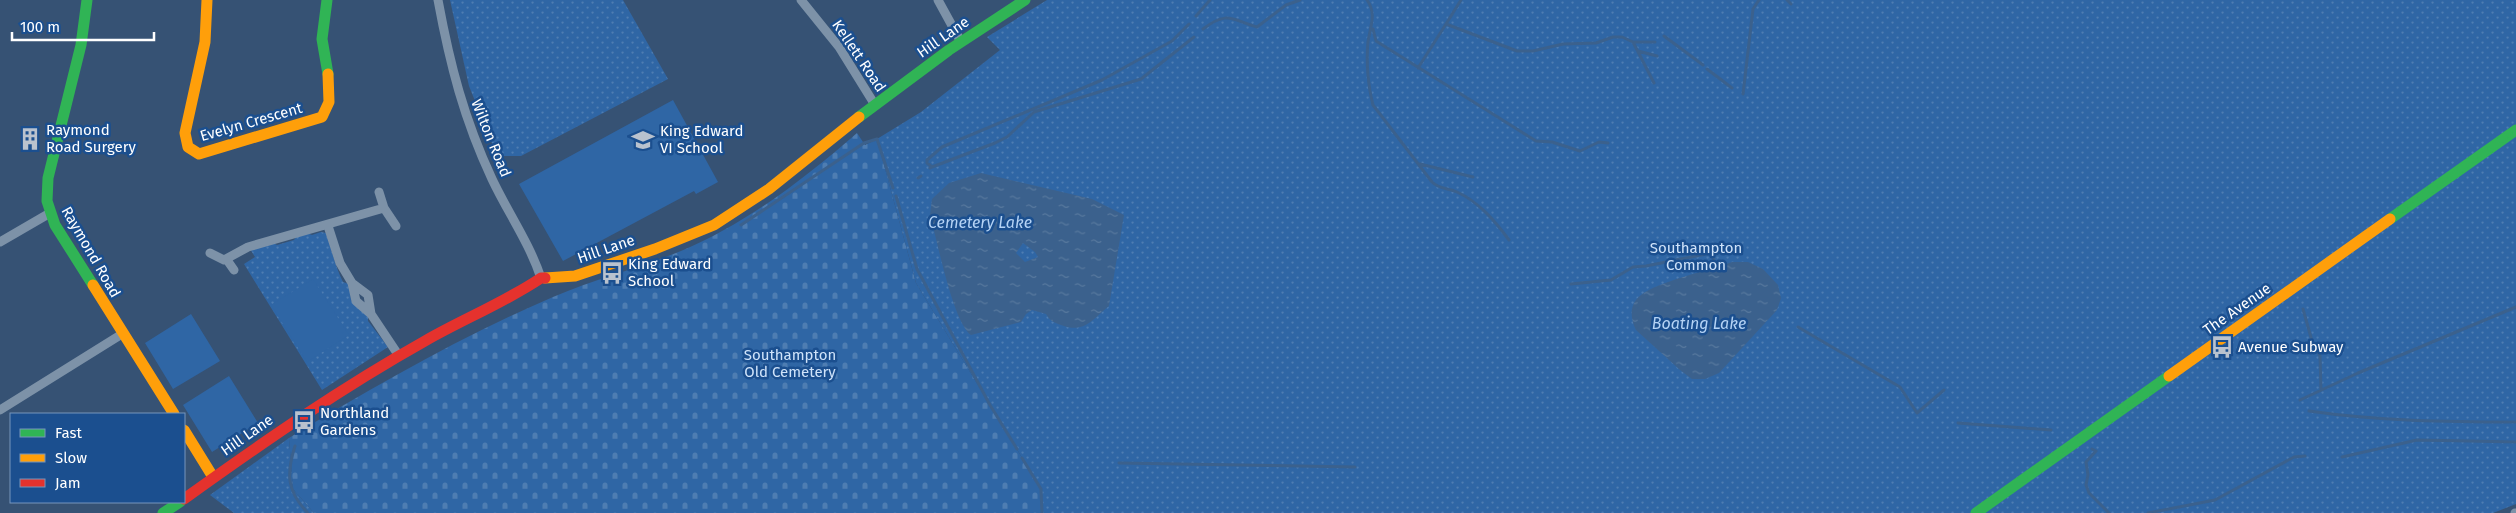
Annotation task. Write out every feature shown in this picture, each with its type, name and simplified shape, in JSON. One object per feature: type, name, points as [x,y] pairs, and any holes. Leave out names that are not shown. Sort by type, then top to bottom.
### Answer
[{"type":"street","name":"Raymond Road","points":[[87,0],[81,45],[48,178],[47,201],[55,225],[173,413]]},
{"type":"street","name":"Evelyn Crescent","points":[[207,0],[205,42],[185,133],[188,147],[199,154],[327,114],[331,101],[322,29],[327,0]]},
{"type":"street","name":"Wilton Road","points":[[438,0],[449,61],[468,124],[492,180],[532,251],[541,278]]},
{"type":"street","name":"Kellett Road","points":[[801,0],[839,47],[875,105]]},
{"type":"street","points":[[938,0],[961,42]]},
{"type":"street","name":"Hill Lane","points":[[185,498],[280,430],[399,356],[514,296],[541,278],[558,279],[575,276],[662,245],[718,222],[799,166],[875,105],[961,42],[1025,0]]},
{"type":"street","name":"The Avenue","points":[[1976,513],[2516,130]]},
{"type":"street","points":[[379,192],[384,208],[396,226]]},
{"type":"street","points":[[210,254],[218,259],[227,260],[248,247],[328,226],[384,208]]},
{"type":"street","points":[[0,242],[50,213]]},
{"type":"street","points":[[328,226],[340,263],[352,283],[356,301],[371,314],[399,356]]},
{"type":"street","points":[[227,260],[234,270]]},
{"type":"street","points":[[352,283],[368,295],[371,314]]},
{"type":"street","points":[[0,410],[122,334]]},
{"type":"street","points":[[185,432],[213,477]]},
{"type":"street","points":[[163,513],[178,503]]},
{"type":"green space","points":[[450,0],[623,0],[668,79],[521,156],[497,156],[469,86]]},
{"type":"green space","name":"Southampton Common","points":[[1047,0],[2516,0],[2516,504],[2493,513],[1042,513],[1041,489],[916,283],[877,139],[921,112],[1000,50],[987,37]]},
{"type":"green space","points":[[673,100],[718,182],[696,194],[694,191],[563,261],[519,184]]},
{"type":"green space","name":"Southampton Old Cemetery","points":[[857,133],[865,145],[877,139],[916,283],[1041,489],[1042,513],[314,513],[293,489],[289,438],[385,381],[485,328],[553,297],[681,251],[728,228],[774,199]]},
{"type":"green space","points":[[321,232],[326,233],[343,282],[349,284],[351,300],[368,315],[368,321],[388,347],[322,390],[244,264],[255,257],[250,249],[273,243],[277,245],[294,240],[297,236],[307,233],[312,235]]},
{"type":"green space","points":[[313,279],[349,335],[307,362],[271,305]]},
{"type":"green space","points":[[191,314],[220,361],[173,389],[145,343]]},
{"type":"green space","points":[[229,376],[258,423],[212,452],[183,405]]},
{"type":"green space","points":[[289,438],[293,489],[314,513],[234,513],[210,495]]},
{"type":"water","name":"Cemetery Lake","points":[[981,173],[1092,199],[1124,215],[1109,306],[1082,327],[1076,328],[1061,325],[1052,321],[1046,314],[1032,310],[1026,314],[1021,322],[971,335],[964,327],[952,298],[930,215],[932,199],[949,183]],"holes":[[[1023,243],[1035,252],[1038,257],[1025,262],[1016,253]]]},
{"type":"water","name":"Boating Lake","points":[[1732,262],[1748,262],[1763,269],[1778,285],[1781,298],[1777,310],[1719,373],[1705,379],[1692,379],[1636,330],[1632,316],[1634,303],[1641,295],[1659,285]]},
{"type":"waterway","points":[[1196,16],[1210,0]]},
{"type":"waterway","points":[[1203,29],[1211,23],[1224,18],[1230,18],[1257,27],[1286,5],[1300,0]]},
{"type":"waterway","points":[[1367,0],[1372,10],[1367,57],[1373,105],[1432,182],[1457,192],[1472,201],[1492,219],[1509,240]]},
{"type":"waterway","points":[[1446,24],[1461,0]]},
{"type":"waterway","points":[[1743,94],[1753,9],[1759,0]]},
{"type":"waterway","points":[[1787,0],[1791,4]]},
{"type":"waterway","points":[[930,168],[932,167],[927,163],[927,160],[942,147],[1102,80],[1172,41],[1189,24]]},
{"type":"waterway","points":[[1418,68],[1446,24],[1517,51],[1533,51],[1563,44],[1596,43],[1613,37],[1622,37],[1633,42],[1654,83]]},
{"type":"waterway","points":[[1373,29],[1376,41],[1536,141],[1552,142],[1580,151],[1599,142],[1608,143]]},
{"type":"waterway","points":[[1664,36],[1703,65]]},
{"type":"waterway","points":[[932,167],[1007,137],[1034,112],[1141,79],[1194,37]]},
{"type":"waterway","points":[[1633,42],[1655,42]]},
{"type":"waterway","points":[[1638,51],[1657,56]]},
{"type":"waterway","points":[[1707,69],[1732,88]]},
{"type":"waterway","points":[[741,225],[864,143],[877,139],[893,188]]},
{"type":"waterway","points":[[1420,164],[1473,177]]},
{"type":"waterway","points":[[896,196],[917,269],[990,405],[1017,449]]},
{"type":"waterway","points":[[1571,284],[1611,280],[1633,267],[1711,253],[1714,260]]},
{"type":"waterway","points":[[2300,400],[2358,373],[2516,307]]},
{"type":"waterway","points":[[2303,309],[2312,341],[2320,356],[2321,390]]},
{"type":"waterway","points":[[1798,327],[1900,387],[1917,413],[1944,390]]},
{"type":"waterway","points":[[2309,411],[2412,420],[2516,422]]},
{"type":"waterway","points":[[1958,423],[2051,430]]},
{"type":"waterway","points":[[2342,457],[2417,440],[2516,442]]},
{"type":"waterway","points":[[295,446],[290,465],[290,482],[296,498],[308,513]]},
{"type":"waterway","points":[[2092,449],[2096,451],[2086,462],[2088,475],[2086,485],[2089,493],[2109,513]]},
{"type":"waterway","points":[[2148,513],[2215,500],[2294,457],[2305,456]]},
{"type":"waterway","points":[[1022,458],[1041,489],[1042,513]]},
{"type":"waterway","points":[[1119,463],[1355,467]]},
{"type":"traffic: fast","points":[[87,0],[81,45],[48,178],[47,201],[55,225],[93,285]]},
{"type":"traffic: fast","points":[[327,0],[322,39],[328,74]]},
{"type":"traffic: fast","points":[[859,117],[949,50],[1025,0]]},
{"type":"traffic: fast","points":[[2390,219],[2516,130]]},
{"type":"traffic: fast","points":[[1976,513],[2169,376]]},
{"type":"traffic: fast","points":[[163,513],[178,503]]},
{"type":"traffic: slow","points":[[207,0],[205,42],[185,133],[188,147],[199,154],[322,117],[329,102],[328,74]]},
{"type":"traffic: slow","points":[[545,278],[575,276],[655,249],[714,225],[769,189],[859,117]]},
{"type":"traffic: slow","points":[[2169,376],[2390,219]]},
{"type":"traffic: slow","points":[[93,285],[173,413]]},
{"type":"traffic: slow","points":[[185,432],[213,477]]},
{"type":"traffic: jam","points":[[185,498],[332,397],[394,359],[541,278],[545,278]]},
{"type":"place","name":"Raymond Road Surgery","points":[[30,139]]},
{"type":"place","name":"King Edward VI School","points":[[643,140]]},
{"type":"place","name":"King Edward School","points":[[612,273]]},
{"type":"place","name":"Avenue Subway","points":[[2222,347]]},
{"type":"place","name":"Northland Gardens","points":[[304,422]]}]
